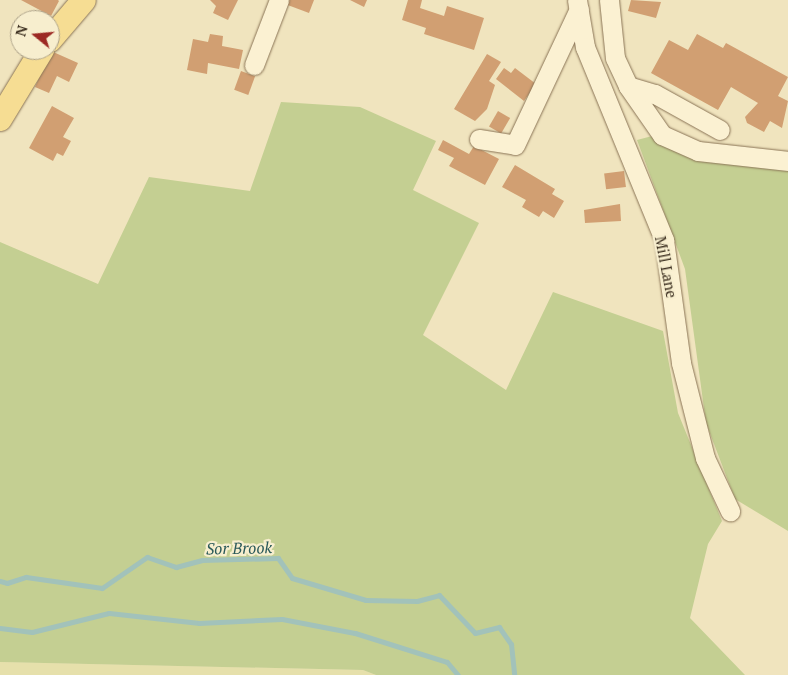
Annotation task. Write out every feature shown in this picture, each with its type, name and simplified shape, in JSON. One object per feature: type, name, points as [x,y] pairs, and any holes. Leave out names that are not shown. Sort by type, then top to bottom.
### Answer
[{"type":"main road","points":[[60,28],[84,0]]},
{"type":"main road","points":[[0,119],[36,60]]},
{"type":"street","points":[[254,65],[279,0]]},
{"type":"street","points":[[609,0],[610,40],[628,86],[662,135],[698,151],[788,160]]},
{"type":"street","points":[[479,139],[515,145],[578,4]]},
{"type":"street","name":"Mill Lane","points":[[578,4],[585,47],[664,240],[681,363],[705,458],[730,511]]},
{"type":"street","points":[[628,86],[654,94],[720,130]]},
{"type":"shaded area","points":[[0,662],[363,670],[376,675],[0,675]]},
{"type":"green space","points":[[281,102],[360,107],[436,141],[413,190],[479,223],[423,335],[506,390],[553,292],[663,331],[678,413],[722,521],[708,544],[690,618],[745,675],[376,675],[363,670],[0,662],[0,242],[98,284],[149,177],[250,191]]},
{"type":"green space","points":[[656,135],[788,167],[788,531],[735,499],[706,423],[685,269],[637,140]]},
{"type":"building","points":[[21,0],[59,1],[54,10],[40,10]]},
{"type":"building","points":[[210,0],[238,0],[228,20],[213,13],[216,6]]},
{"type":"building","points":[[286,0],[314,0],[309,13],[285,4]]},
{"type":"building","points":[[350,0],[367,0],[364,7]]},
{"type":"building","points":[[408,0],[422,0],[420,8],[444,16],[447,6],[484,18],[474,50],[424,34],[426,28],[402,20]]},
{"type":"building","points":[[631,0],[661,2],[656,18],[628,11]]},
{"type":"building","points":[[210,34],[223,36],[222,46],[243,50],[239,69],[208,63],[207,74],[187,70],[193,39],[208,42]]},
{"type":"building","points":[[697,34],[723,48],[726,43],[788,77],[778,96],[788,101],[782,128],[770,121],[764,132],[747,123],[745,117],[758,103],[731,87],[718,110],[651,73],[669,40],[688,50]]},
{"type":"building","points":[[487,54],[501,62],[489,81],[495,85],[487,109],[475,121],[454,109]]},
{"type":"building","points":[[60,55],[78,63],[69,82],[57,76],[49,93],[35,87],[47,60],[60,60]]},
{"type":"building","points":[[504,68],[511,73],[515,68],[536,84],[524,101],[496,79]]},
{"type":"building","points":[[241,71],[255,76],[248,95],[234,90]]},
{"type":"building","points":[[52,106],[74,118],[63,137],[71,141],[63,156],[57,153],[53,161],[29,148]]},
{"type":"building","points":[[498,111],[510,118],[501,134],[489,127]]},
{"type":"building","points":[[443,140],[469,154],[474,146],[499,159],[485,185],[449,166],[454,158],[438,150]]},
{"type":"building","points":[[515,165],[555,189],[552,194],[564,201],[554,218],[543,211],[539,217],[522,207],[526,200],[502,187]]},
{"type":"building","points":[[624,171],[626,187],[606,189],[604,173]]},
{"type":"building","points":[[620,204],[621,221],[585,223],[584,210]]},
{"type":"waterway","name":"Sor Brook","points":[[0,581],[7,583],[26,577],[102,588],[147,557],[176,567],[202,560],[278,558],[292,578],[366,600],[417,601],[439,595],[475,633],[499,627],[511,644],[514,675]]},
{"type":"waterway","name":"Sor Brook","points":[[0,628],[32,632],[109,613],[199,623],[282,619],[355,633],[447,662],[458,675]]}]
